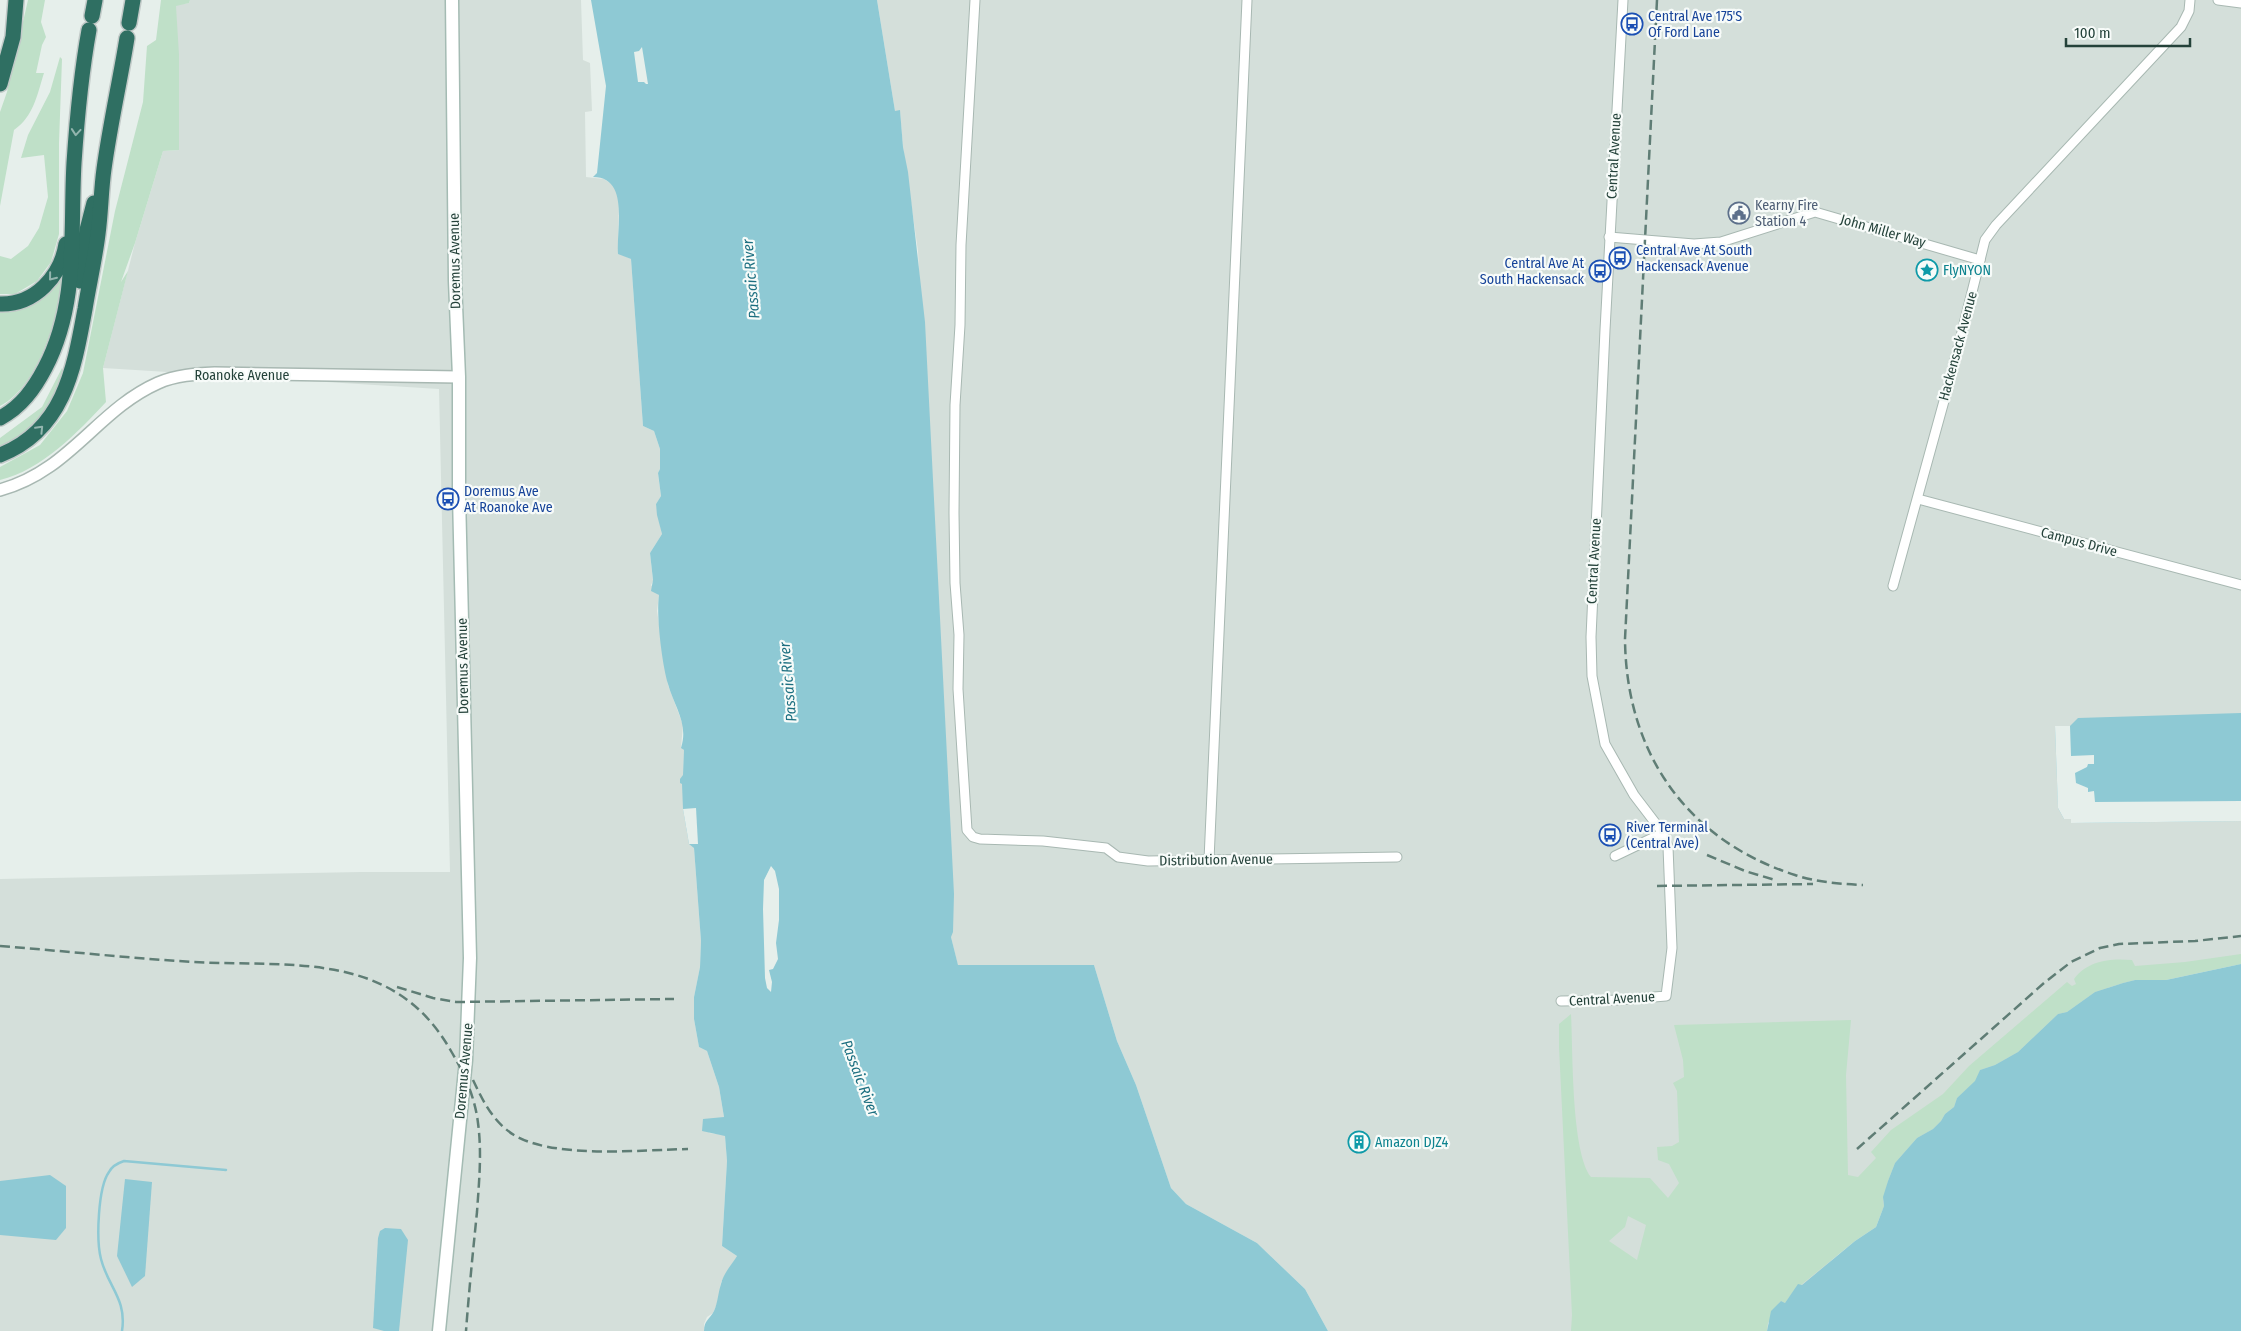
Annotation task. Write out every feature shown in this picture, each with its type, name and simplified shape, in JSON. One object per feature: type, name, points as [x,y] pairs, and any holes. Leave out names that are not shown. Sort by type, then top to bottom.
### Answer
[{"type":"highway","points":[[0,48],[15,0]]},
{"type":"highway","points":[[0,84],[13,37],[15,0]]},
{"type":"highway","points":[[0,418],[20,405],[34,387],[48,362],[60,331],[71,277],[78,102],[95,0]]},
{"type":"highway","points":[[0,455],[24,443],[39,430],[58,406],[67,388],[79,340],[98,232],[104,170],[133,0]]},
{"type":"highway","points":[[0,428],[20,416],[30,405],[44,386],[60,356],[76,303],[87,230],[104,170]]},
{"type":"highway","points":[[0,304],[13,304],[26,299],[37,293],[52,278],[62,262],[72,215]]},
{"type":"main road","name":"Doremus Avenue","points":[[439,1331],[466,1060],[470,958],[459,505],[460,377],[455,281],[452,0]]},
{"type":"street","name":"Distribution Avenue","points":[[975,0],[961,245],[960,325],[955,405],[955,574],[960,635],[958,689],[966,826],[973,837],[980,839],[1040,841],[1106,848],[1118,857],[1148,861],[1397,857]]},
{"type":"street","points":[[1209,860],[1247,0]]},
{"type":"street","name":"Central Avenue","points":[[1560,1001],[1618,1000],[1666,996],[1672,948],[1669,853],[1663,833],[1634,795],[1605,744],[1592,676],[1591,627],[1623,0]]},
{"type":"street","name":"Hackensack Avenue","points":[[1893,586],[1918,499],[1985,240],[1996,225],[2181,27],[2189,11],[2190,0]]},
{"type":"street","points":[[2218,0],[2241,3]]},
{"type":"street","name":"John Miller Way","points":[[1610,237],[1694,244],[1722,242],[1816,212],[1980,260]]},
{"type":"street","name":"Roanoke Avenue","points":[[0,490],[48,469],[74,449],[130,399],[160,382],[177,377],[215,373],[460,377]]},
{"type":"street","name":"Campus Drive","points":[[1918,499],[2241,585]]},
{"type":"street","points":[[1615,856],[1663,833]]},
{"type":"shaded area","points":[[190,0],[581,0],[583,60],[590,63],[592,111],[585,112],[586,177],[604,179],[613,185],[619,195],[618,253],[631,259],[643,426],[654,431],[660,449],[660,469],[658,474],[661,496],[656,504],[662,534],[650,553],[653,581],[651,585],[659,595],[657,611],[668,685],[683,725],[681,747],[684,750],[683,809],[694,848],[701,941],[700,967],[694,997],[694,1019],[699,1047],[707,1051],[719,1087],[724,1117],[709,1133],[725,1135],[727,1161],[722,1246],[737,1256],[721,1282],[719,1299],[713,1313],[707,1317],[704,1331],[0,1331],[0,879],[450,872],[439,389],[103,368],[135,243],[163,151],[179,150],[175,5],[189,3]]},
{"type":"shaded area","points":[[877,0],[2241,0],[2241,716],[2070,726],[2056,731],[2058,808],[2071,818],[2071,823],[2241,821],[2241,964],[2135,980],[2109,987],[1768,1323],[1767,1331],[1328,1331],[1305,1289],[1257,1243],[1186,1204],[1171,1188],[1136,1085],[1117,1041],[1094,965],[958,966],[951,937],[918,251],[903,147],[900,111],[895,111]]},
{"type":"green space","points":[[28,0],[45,0],[41,22],[46,37],[42,45],[36,73],[44,73],[37,97],[30,112],[14,130],[0,206],[0,112],[7,92]]},
{"type":"green space","points":[[161,0],[190,0],[189,3],[176,6],[179,55],[179,150],[163,151],[121,282],[128,271],[103,368],[106,402],[84,425],[45,459],[15,475],[0,480],[0,467],[40,445],[67,411],[83,373],[115,211],[143,102],[147,46],[156,40]]},
{"type":"green space","points":[[60,57],[62,59],[59,143],[59,234],[51,262],[37,281],[15,294],[0,294],[0,256],[11,259],[28,246],[39,228],[48,197],[44,155],[21,158],[28,135],[50,92]]},
{"type":"green space","points":[[66,273],[52,327],[36,366],[14,396],[0,406],[0,311],[47,292]]},
{"type":"green space","points":[[62,368],[64,377],[43,416],[20,436],[0,446],[0,438],[42,407]]},
{"type":"green space","points":[[2241,954],[2241,964],[2166,980],[2135,980],[2095,992],[2067,1012],[2058,1014],[2018,1052],[1995,1065],[1980,1070],[1976,1081],[1957,1098],[1954,1107],[1945,1114],[1933,1129],[1917,1138],[1895,1163],[1888,1181],[1883,1201],[1884,1206],[1876,1227],[1855,1241],[1801,1285],[1798,1285],[1785,1303],[1781,1301],[1768,1323],[1767,1331],[1571,1331],[1572,1315],[1559,1024],[1571,1014],[1576,1124],[1584,1164],[1591,1177],[1650,1178],[1668,1198],[1679,1183],[1669,1164],[1658,1160],[1657,1147],[1672,1146],[1679,1142],[1677,1091],[1673,1083],[1684,1077],[1683,1060],[1674,1025],[1851,1020],[1846,1075],[1848,1175],[1858,1177],[1876,1158],[1871,1152],[1891,1130],[1943,1094],[1969,1066],[2067,982],[2072,986],[2076,984],[2074,979],[2086,968],[2093,964],[2116,959],[2132,960],[2135,966],[2185,962]],"holes":[[[1628,1216],[1646,1225],[1637,1260],[1609,1241],[1625,1227]]]},
{"type":"water","name":"Passaic River","points":[[591,0],[877,0],[895,111],[900,110],[925,322],[954,894],[953,932],[951,937],[958,965],[1094,965],[1117,1041],[1136,1085],[1171,1188],[1186,1204],[1257,1243],[1305,1289],[1328,1331],[704,1331],[706,1322],[715,1308],[724,1277],[737,1256],[722,1246],[727,1161],[725,1136],[702,1131],[703,1119],[724,1117],[719,1087],[707,1051],[699,1047],[694,1019],[694,997],[700,967],[701,941],[694,848],[689,844],[683,809],[682,784],[680,783],[683,775],[684,750],[681,748],[683,731],[680,715],[668,684],[664,664],[659,627],[659,595],[651,591],[653,580],[650,553],[662,534],[656,504],[661,496],[658,473],[660,469],[660,449],[654,431],[643,426],[631,259],[618,254],[619,206],[617,195],[605,179],[593,177],[597,173],[606,86]]},
{"type":"water","points":[[2241,713],[2241,821],[2071,823],[2071,819],[2064,819],[2058,808],[2055,726],[2070,726],[2078,718]]},
{"type":"water","points":[[2241,964],[2241,1331],[1767,1331],[1771,1311],[1781,1301],[1785,1303],[1798,1284],[1802,1285],[1855,1241],[1876,1227],[1884,1206],[1883,1197],[1895,1163],[1917,1138],[1933,1129],[1945,1114],[1954,1107],[1957,1098],[1975,1081],[1980,1070],[1995,1065],[2018,1052],[2058,1014],[2067,1012],[2095,992],[2135,980],[2166,980]]},
{"type":"water","points":[[50,1175],[66,1186],[66,1228],[56,1240],[0,1235],[0,1181]]},
{"type":"water","points":[[125,1179],[152,1182],[145,1276],[132,1287],[117,1256]]},
{"type":"water","points":[[385,1228],[401,1229],[408,1240],[399,1331],[384,1331],[373,1328],[378,1238],[380,1231]]},
{"type":"pier","points":[[642,47],[648,84],[638,82],[634,52],[639,51]]},
{"type":"pier","points":[[2055,726],[2070,726],[2071,756],[2094,755],[2094,764],[2088,764],[2087,767],[2075,773],[2076,783],[2088,788],[2088,792],[2094,791],[2095,802],[2241,801],[2241,821],[2071,823],[2071,819],[2064,819],[2058,808]]},
{"type":"pier","points":[[696,808],[698,844],[689,844],[683,809]]},
{"type":"pier","points":[[771,866],[775,871],[779,889],[779,920],[776,943],[778,959],[773,969],[769,970],[772,982],[771,992],[767,988],[765,978],[763,909],[764,880]]},
{"type":"waterway","points":[[122,1331],[122,1310],[104,1269],[99,1250],[100,1201],[105,1179],[110,1170],[115,1165],[124,1161],[226,1170]]},
{"type":"railway","points":[[1657,0],[1625,639],[1628,680],[1637,719],[1650,754],[1670,786],[1694,815],[1723,839],[1756,859],[1795,875],[1828,882],[1863,885]]},
{"type":"railway","points":[[1707,855],[1745,871],[1775,880]]},
{"type":"railway","points":[[1657,886],[1813,884]]},
{"type":"railway","points":[[1857,1149],[2044,983],[2071,962],[2100,948],[2119,944],[2195,941],[2241,936]]},
{"type":"railway","points":[[0,946],[144,959],[303,966],[338,970],[370,980],[401,995],[428,1018],[451,1051],[468,1086],[477,1113],[480,1145],[479,1179],[466,1331]]},
{"type":"railway","points":[[397,987],[433,998],[456,1002],[674,999]]},
{"type":"railway","points":[[473,1080],[485,1103],[500,1124],[514,1135],[531,1143],[574,1150],[598,1151],[688,1149]]},
{"type":"place","name":"Central Ave 175'S Of Ford Lane","points":[[1632,24]]},
{"type":"place","name":"Kearny Fire Station 4","points":[[1739,213]]},
{"type":"place","name":"Central Ave At South Hackensack Avenue","points":[[1620,258]]},
{"type":"place","name":"FlyNYON","points":[[1927,270]]},
{"type":"place","name":"Central Ave At South Hackensack","points":[[1600,271]]},
{"type":"place","name":"Doremus Ave At Roanoke Ave","points":[[448,499]]},
{"type":"place","name":"River Terminal (Central Ave)","points":[[1610,835]]},
{"type":"place","name":"Amazon DJZ4","points":[[1359,1142]]}]
